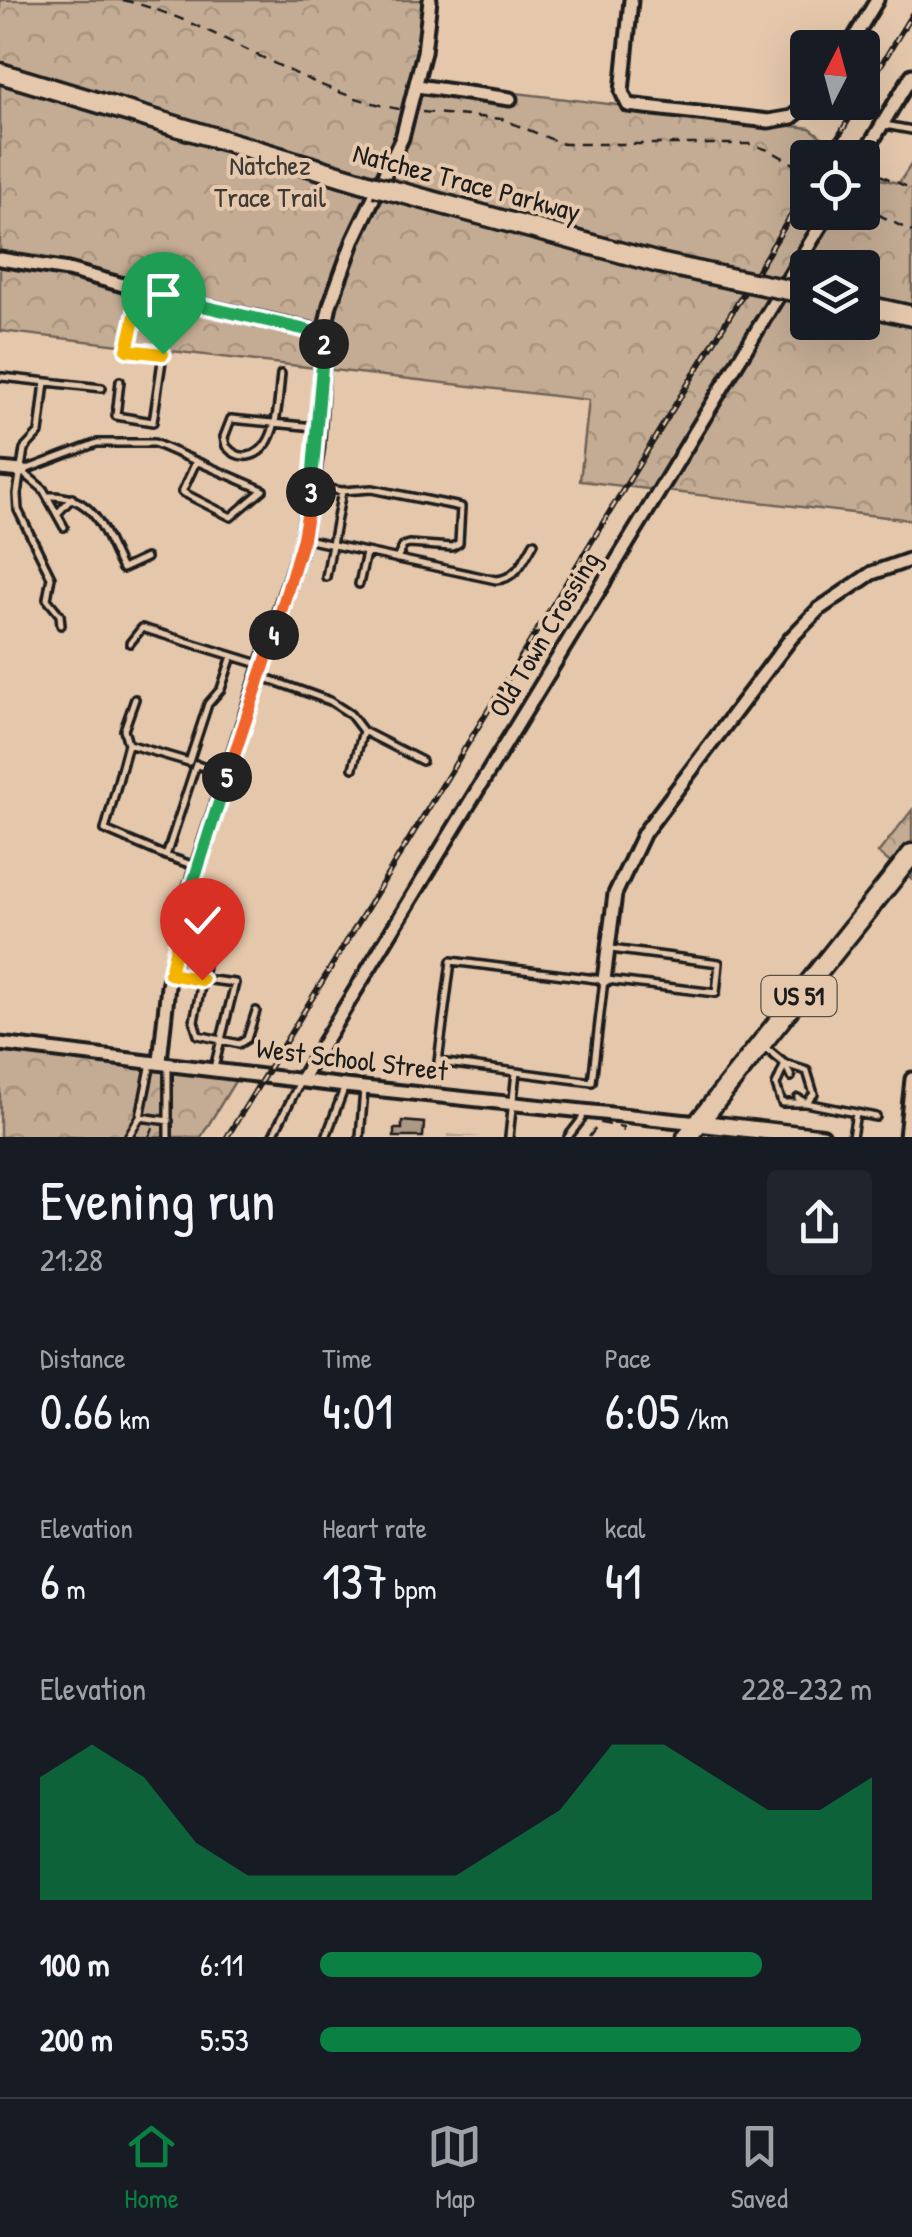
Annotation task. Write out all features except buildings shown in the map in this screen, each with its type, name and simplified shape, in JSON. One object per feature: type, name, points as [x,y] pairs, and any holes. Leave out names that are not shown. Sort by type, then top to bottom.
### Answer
[{"type":"main road","name":"Natchez Trace Parkway","points":[[0,73],[402,194],[660,263],[790,290]]},
{"type":"main road","points":[[880,309],[912,316]]},
{"type":"main road","name":"US 51","points":[[692,1130],[912,854]]},
{"type":"street","points":[[160,1061],[170,974],[197,867],[303,538],[312,487],[324,334],[342,267],[391,166],[418,86],[430,0]]},
{"type":"street","points":[[631,0],[623,98],[628,105],[769,121],[790,118]]},
{"type":"street","points":[[859,30],[878,0]]},
{"type":"street","points":[[873,140],[912,75]]},
{"type":"street","points":[[418,86],[510,100]]},
{"type":"street","name":"Old Town Crossing","points":[[301,1080],[817,230]]},
{"type":"street","points":[[0,259],[68,270],[324,334]]},
{"type":"street","points":[[0,469],[22,471]]},
{"type":"street","points":[[604,980],[616,894],[632,851],[791,638],[842,592],[872,573],[912,559]]},
{"type":"street","name":"West School Street","points":[[0,1044],[583,1111],[692,1130]]},
{"type":"street","points":[[906,1137],[912,1079]]},
{"type":"street","points":[[692,1130],[812,1136]]},
{"type":"lane","points":[[882,124],[912,130]]},
{"type":"lane","points":[[120,382],[116,416],[154,422],[163,354],[127,350],[141,289]]},
{"type":"lane","points":[[281,374],[276,423],[263,447],[252,456],[231,452],[226,446],[224,437],[232,419],[276,423],[318,428]]},
{"type":"lane","points":[[2,377],[102,388]]},
{"type":"lane","points":[[45,382],[39,433],[24,450],[18,510],[50,577],[47,599],[60,615],[61,625]]},
{"type":"lane","points":[[22,471],[97,443],[154,444],[263,490],[231,517],[182,492],[196,462]]},
{"type":"lane","points":[[22,471],[48,496],[64,528]]},
{"type":"lane","points":[[312,487],[372,489],[461,506],[458,544],[409,544],[403,546],[397,558]]},
{"type":"lane","points":[[326,577],[342,491]]},
{"type":"lane","points":[[48,496],[72,498],[89,506],[122,569],[146,558]]},
{"type":"lane","points":[[57,514],[72,498]]},
{"type":"lane","points":[[303,538],[505,580],[515,573],[534,543]]},
{"type":"lane","points":[[359,584],[366,552]]},
{"type":"lane","points":[[130,643],[142,628],[232,656],[330,700],[350,714],[364,731],[422,760]]},
{"type":"lane","points":[[166,856],[208,704],[220,689],[232,656]]},
{"type":"lane","points":[[135,699],[124,730],[128,744],[105,830],[197,867]]},
{"type":"lane","points":[[353,768],[364,731]]},
{"type":"lane","points":[[128,744],[228,775]]},
{"type":"lane","points":[[209,947],[194,1022],[198,1035],[238,1044],[247,1039],[256,1011]]},
{"type":"lane","points":[[604,980],[592,1082],[438,1062],[451,960],[716,993],[719,963],[608,949]]},
{"type":"lane","points":[[170,974],[235,983],[214,1068]]},
{"type":"lane","points":[[760,1044],[785,1064],[807,1071],[814,1094],[806,1103]]},
{"type":"lane","points":[[128,1137],[160,1061]]},
{"type":"lane","points":[[160,1061],[168,1137]]},
{"type":"lane","points":[[785,1064],[791,1077]]},
{"type":"lane","points":[[785,1064],[776,1085],[782,1103],[806,1103],[876,1118]]},
{"type":"lane","points":[[509,1137],[516,1072]]},
{"type":"lane","points":[[272,1137],[301,1080]]},
{"type":"lane","points":[[326,1137],[345,1086]]},
{"type":"lane","points":[[360,1137],[364,1087]]},
{"type":"lane","points":[[798,1098],[806,1103]]},
{"type":"lane","points":[[568,1137],[583,1111]]},
{"type":"lane","points":[[852,1137],[856,1113]]},
{"type":"lane","points":[[140,1116],[168,1120]]},
{"type":"path","points":[[784,158],[790,162]]},
{"type":"path","points":[[880,175],[912,189]]},
{"type":"path","points":[[880,217],[912,232]]},
{"type":"path","points":[[588,1137],[600,1123],[622,1128],[622,1137]]},
{"type":"path","points":[[140,1125],[161,1127]]},
{"type":"path","points":[[149,1137],[154,1126]]},
{"type":"green space","name":"Natchez Trace Trail","points":[[0,0],[433,0],[424,82],[810,128],[825,140],[790,140],[790,230],[880,230],[880,179],[899,183],[912,163],[912,520],[580,481],[589,400],[0,331]]},
{"type":"green space","points":[[912,810],[912,880],[878,853]]},
{"type":"green space","points":[[0,1051],[237,1078],[201,1137],[0,1137]]},
{"type":"railway","points":[[880,66],[912,14]]},
{"type":"railway","points":[[837,140],[848,120]]},
{"type":"railway","points":[[227,1137],[790,217]]},
{"type":"route","points":[[163,354],[127,350],[141,289],[324,334],[318,448],[303,538],[186,902],[170,974],[202,980]]}]
